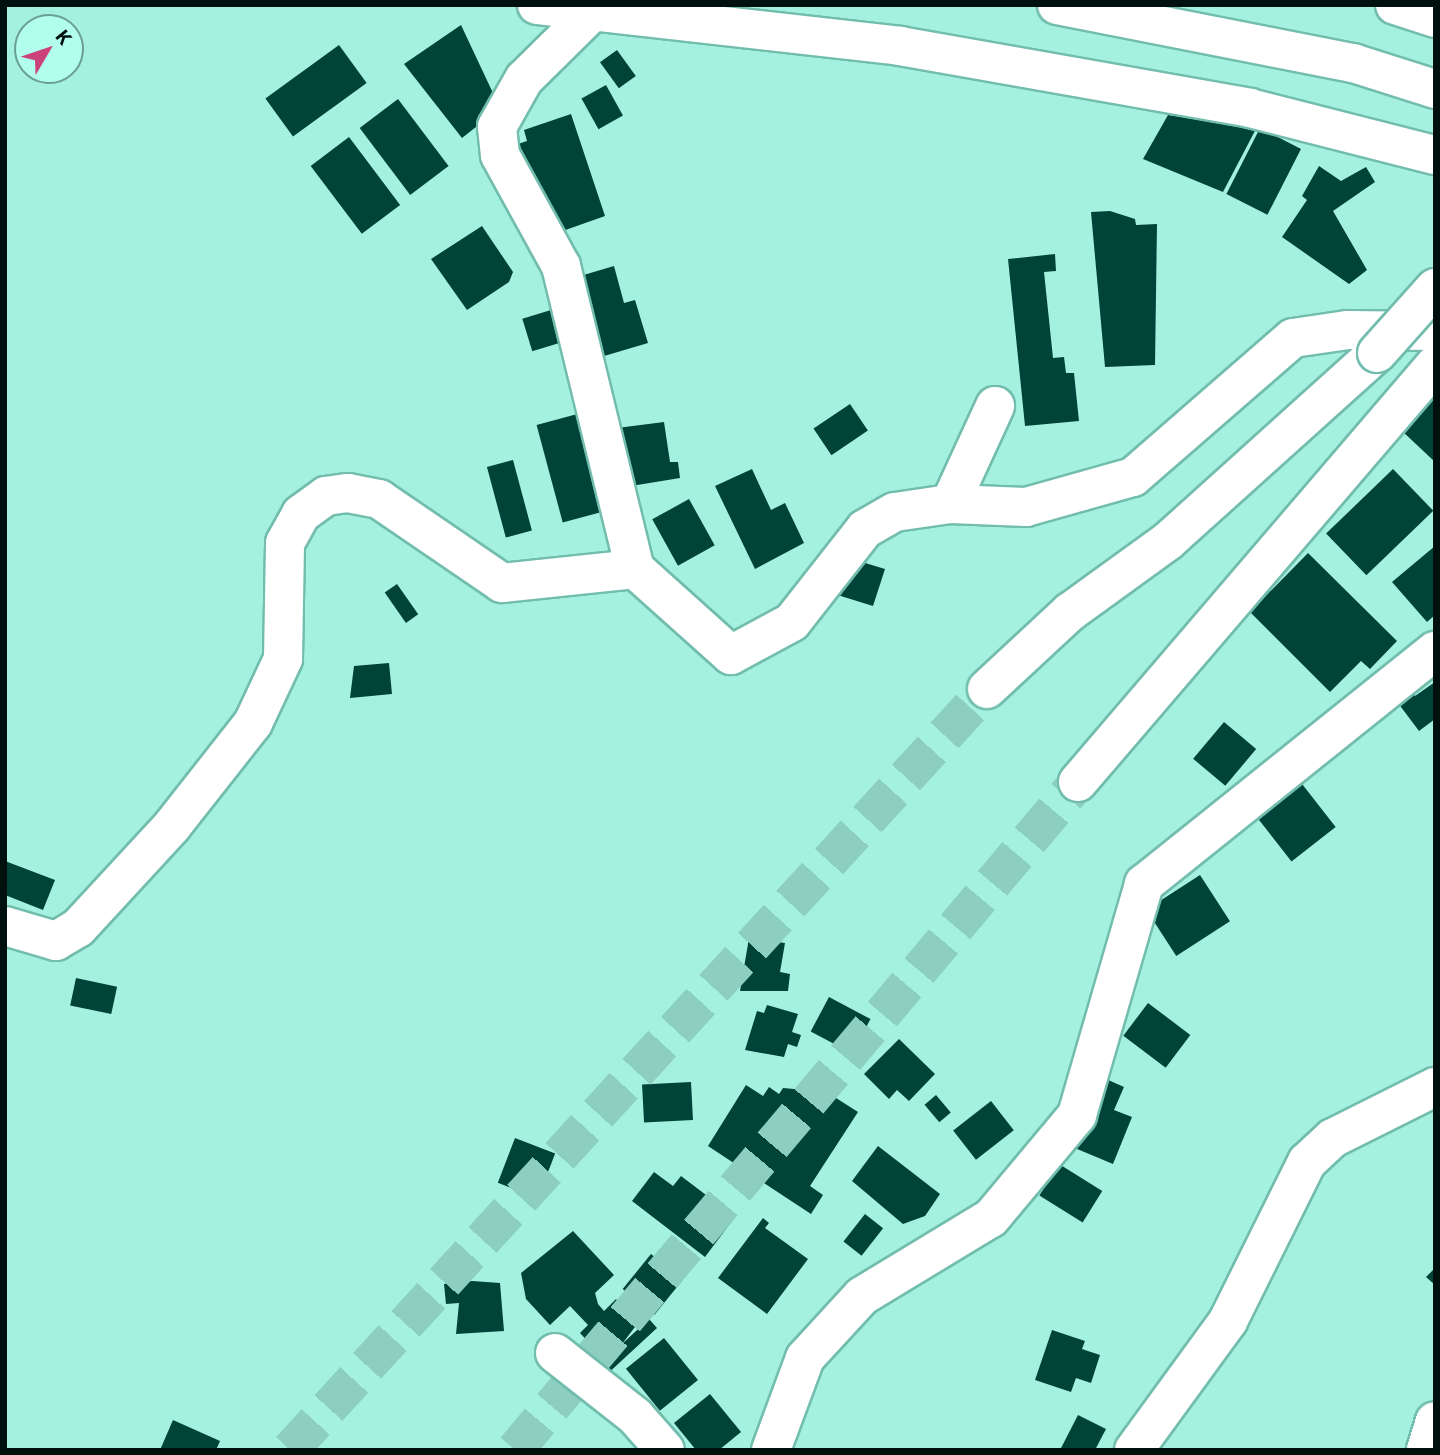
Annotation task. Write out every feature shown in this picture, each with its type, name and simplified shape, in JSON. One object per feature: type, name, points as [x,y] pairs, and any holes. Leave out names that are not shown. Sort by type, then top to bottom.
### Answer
[{"type":"street","points":[[537,5],[900,46],[1250,108],[1435,155]]},
{"type":"street","points":[[1057,5],[1353,63],[1435,89]]},
{"type":"street","points":[[1395,5],[1435,18]]},
{"type":"street","points":[[592,12],[524,79],[497,127],[500,155],[561,266],[635,569],[731,656],[792,622],[865,529],[895,512],[950,504],[1026,507],[1133,477],[1293,338],[1348,330],[1435,331]]},
{"type":"street","points":[[987,689],[1070,612],[1168,541],[1377,353],[1435,288]]},
{"type":"street","points":[[1078,782],[1430,369]]},
{"type":"street","points":[[950,504],[995,406]]},
{"type":"street","points":[[5,926],[56,941],[78,929],[253,723],[283,659],[285,543],[301,514],[326,496],[379,499],[502,583],[635,569]]},
{"type":"street","points":[[771,1450],[805,1358],[863,1296],[991,1218],[1077,1115],[1144,884],[1435,651]]},
{"type":"street","points":[[1134,1450],[1228,1321],[1307,1162],[1333,1138],[1435,1087]]},
{"type":"street","points":[[555,1353],[635,1416],[665,1450]]},
{"type":"street","points":[[1426,1450],[1435,1421]]},
{"type":"building","points":[[461,25],[500,108],[462,138],[404,64]]},
{"type":"building","points":[[339,45],[367,83],[293,137],[265,98]]},
{"type":"building","points":[[617,50],[636,76],[619,88],[600,62]]},
{"type":"building","points":[[606,85],[623,116],[598,129],[582,99]]},
{"type":"building","points":[[398,99],[449,166],[410,195],[360,128]]},
{"type":"building","points":[[571,114],[605,216],[557,233],[515,145],[527,141],[524,130]]},
{"type":"building","points":[[1168,115],[1257,127],[1223,192],[1143,159]]},
{"type":"building","points":[[1260,128],[1301,149],[1267,215],[1226,194]]},
{"type":"building","points":[[349,137],[400,205],[362,234],[311,166]]},
{"type":"building","points":[[1319,166],[1341,181],[1366,167],[1375,182],[1333,211],[1367,270],[1349,284],[1282,237],[1307,200],[1302,196]]},
{"type":"building","points":[[1110,211],[1135,219],[1136,225],[1157,224],[1155,365],[1105,367],[1091,212]]},
{"type":"building","points":[[482,226],[513,272],[509,282],[467,310],[431,259]]},
{"type":"building","points":[[1055,254],[1056,271],[1044,272],[1053,358],[1064,357],[1066,373],[1074,373],[1079,421],[1025,426],[1008,259]]},
{"type":"building","points":[[614,266],[624,303],[635,300],[648,343],[594,359],[570,279]]},
{"type":"building","points":[[551,310],[561,343],[532,351],[522,319]]},
{"type":"building","points":[[1435,393],[1435,462],[1401,430]]},
{"type":"building","points":[[850,404],[868,431],[831,455],[814,429]]},
{"type":"building","points":[[581,413],[607,511],[563,522],[537,425]]},
{"type":"building","points":[[664,422],[670,462],[678,462],[680,478],[625,487],[617,428]]},
{"type":"building","points":[[513,460],[532,531],[506,538],[487,467]]},
{"type":"building","points":[[752,469],[771,510],[785,503],[804,543],[755,569],[715,486]]},
{"type":"building","points":[[1393,469],[1433,511],[1366,575],[1326,534]]},
{"type":"building","points":[[689,499],[715,545],[678,566],[652,519]]},
{"type":"building","points":[[1435,546],[1435,615],[1427,622],[1392,582]]},
{"type":"building","points":[[1308,553],[1397,641],[1370,669],[1361,661],[1330,692],[1250,612]]},
{"type":"building","points":[[852,559],[885,569],[873,606],[831,593]]},
{"type":"building","points":[[397,584],[418,614],[406,623],[385,593]]},
{"type":"building","points":[[389,663],[392,694],[350,698],[354,666]]},
{"type":"building","points":[[1435,682],[1435,719],[1419,731],[1395,699],[1410,688],[1415,696]]},
{"type":"building","points":[[1224,722],[1256,749],[1225,786],[1193,759]]},
{"type":"building","points":[[1295,775],[1336,827],[1292,861],[1251,809]]},
{"type":"building","points":[[5,861],[55,880],[43,910],[5,895]]},
{"type":"building","points":[[1200,875],[1230,921],[1176,956],[1146,910]]},
{"type":"building","points":[[749,938],[785,943],[780,972],[790,974],[788,991],[740,991]]},
{"type":"building","points":[[76,978],[117,987],[111,1014],[70,1005]]},
{"type":"building","points":[[829,997],[870,1019],[852,1054],[811,1031]]},
{"type":"building","points":[[1148,1003],[1190,1035],[1166,1068],[1123,1036]]},
{"type":"building","points":[[767,1005],[798,1014],[792,1032],[801,1035],[797,1047],[788,1044],[784,1057],[745,1050],[757,1011],[764,1013]]},
{"type":"building","points":[[899,1039],[935,1074],[909,1101],[897,1090],[889,1099],[864,1074]]},
{"type":"building","points":[[1097,1075],[1124,1087],[1114,1110],[1132,1117],[1113,1164],[1070,1146]]},
{"type":"building","points":[[691,1082],[693,1120],[644,1123],[642,1085]]},
{"type":"building","points":[[811,1082],[858,1112],[810,1186],[823,1195],[811,1214],[708,1146],[746,1085],[763,1096],[769,1087],[779,1094],[783,1088],[805,1090]]},
{"type":"building","points":[[936,1095],[951,1113],[939,1122],[925,1105]]},
{"type":"building","points":[[991,1101],[1014,1130],[976,1160],[953,1131]]},
{"type":"building","points":[[515,1138],[555,1153],[538,1198],[498,1183]]},
{"type":"building","points":[[878,1146],[940,1194],[925,1216],[903,1224],[852,1181]]},
{"type":"building","points":[[1059,1164],[1102,1191],[1083,1222],[1039,1195]]},
{"type":"building","points":[[654,1172],[673,1186],[681,1176],[735,1217],[705,1257],[632,1201]]},
{"type":"building","points":[[865,1214],[883,1228],[862,1256],[843,1242]]},
{"type":"building","points":[[763,1218],[769,1223],[765,1228],[808,1259],[767,1314],[718,1278]]},
{"type":"building","points":[[573,1231],[614,1275],[595,1293],[598,1304],[604,1311],[616,1299],[638,1323],[622,1344],[649,1319],[657,1328],[604,1377],[597,1369],[606,1361],[580,1333],[588,1325],[570,1306],[550,1325],[526,1299],[521,1273]]},
{"type":"building","points":[[651,1254],[683,1280],[655,1315],[623,1289]]},
{"type":"building","points":[[1435,1268],[1435,1285],[1426,1277]]},
{"type":"building","points":[[472,1281],[500,1283],[504,1331],[456,1334],[459,1303],[446,1304],[444,1284]]},
{"type":"building","points":[[1052,1330],[1085,1341],[1082,1349],[1100,1355],[1091,1383],[1076,1378],[1071,1392],[1035,1380]]},
{"type":"building","points":[[664,1338],[698,1380],[660,1411],[626,1369]]},
{"type":"building","points":[[710,1394],[741,1432],[719,1450],[696,1450],[674,1423]]},
{"type":"building","points":[[1078,1415],[1106,1429],[1095,1450],[1060,1450]]},
{"type":"building","points":[[173,1420],[220,1441],[216,1450],[160,1450]]},
{"type":"tunnel","points":[[290,1450],[987,689]]},
{"type":"tunnel","points":[[515,1450],[1078,782]]}]
